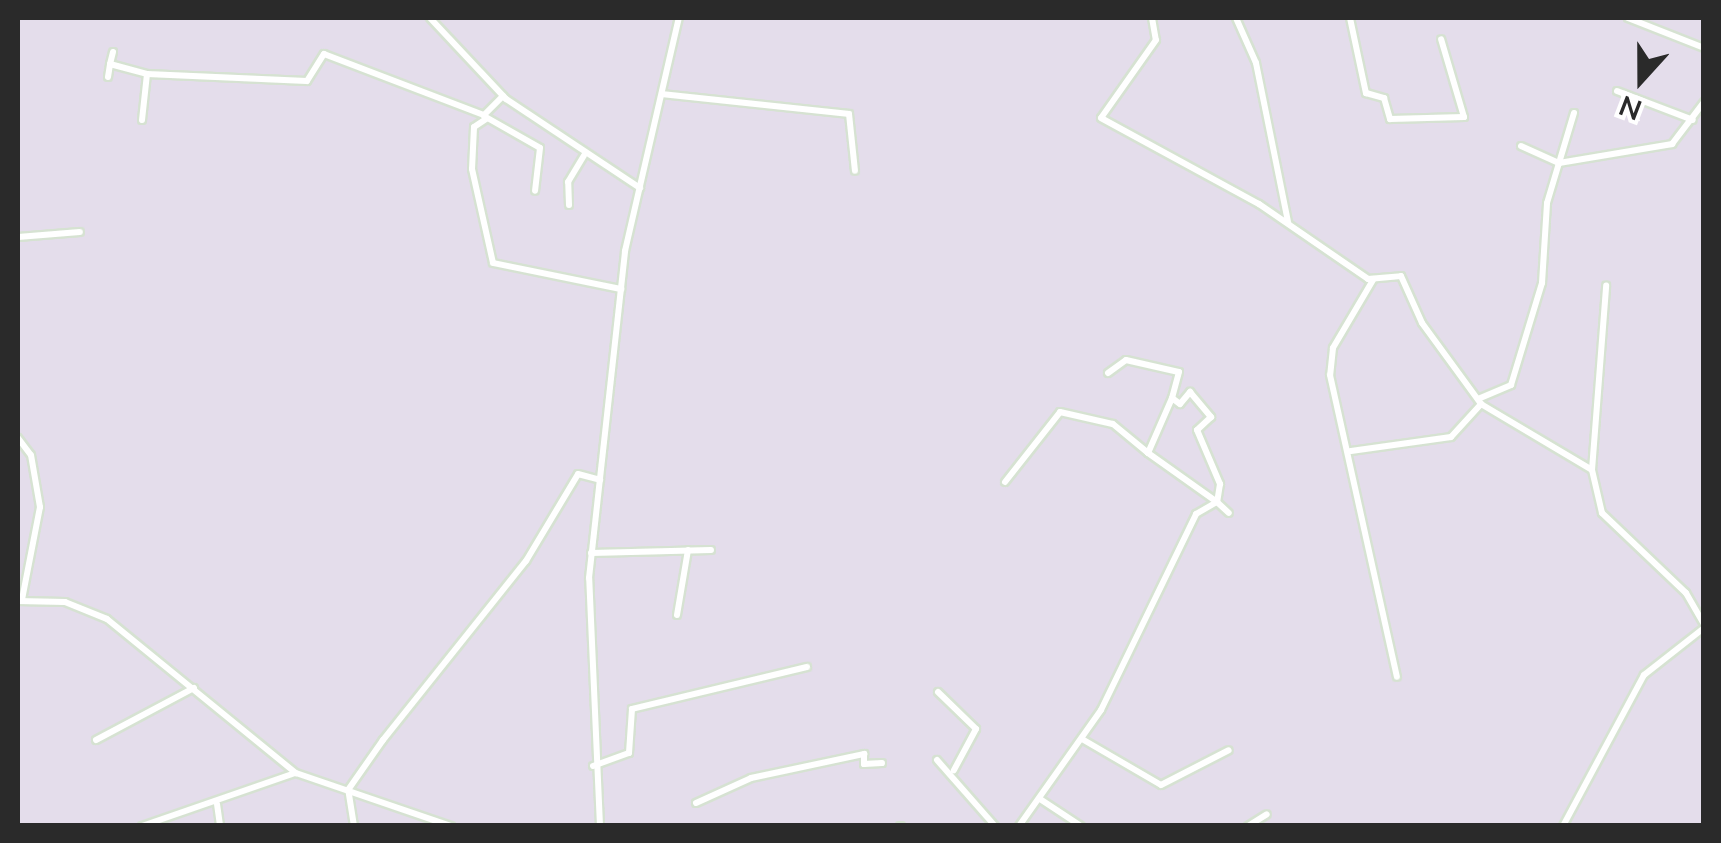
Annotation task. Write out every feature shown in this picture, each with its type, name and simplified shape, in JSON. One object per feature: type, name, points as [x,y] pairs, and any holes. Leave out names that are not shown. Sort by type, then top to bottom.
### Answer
[{"type":"street","points":[[430,18],[503,96],[584,155],[640,188]]},
{"type":"street","points":[[600,826],[593,766],[592,553],[621,289],[679,18]]},
{"type":"street","points":[[1152,18],[1156,40],[1101,118],[1288,223],[1373,280],[1402,276],[1422,323],[1479,401],[1592,470]]},
{"type":"street","points":[[1236,18],[1256,63],[1288,223]]},
{"type":"street","points":[[1350,18],[1366,92],[1384,98],[1390,119],[1464,117],[1441,40]]},
{"type":"street","points":[[1628,18],[1704,48]]},
{"type":"street","points":[[108,77],[113,52]]},
{"type":"street","points":[[110,64],[147,74],[307,81],[324,54],[485,117],[540,148],[535,191]]},
{"type":"street","points":[[142,120],[147,74]]},
{"type":"street","points":[[1617,92],[1693,120]]},
{"type":"street","points":[[662,94],[850,114],[856,170]]},
{"type":"street","points":[[503,96],[474,126],[472,169],[493,264],[621,289]]},
{"type":"street","points":[[1521,146],[1559,163],[1672,144],[1704,102]]},
{"type":"street","points":[[1351,452],[1451,437],[1479,401],[1512,384],[1542,283],[1559,163],[1574,113]]},
{"type":"street","points":[[569,205],[568,182],[584,155]]},
{"type":"street","points":[[18,237],[80,232]]},
{"type":"street","points":[[1373,280],[1333,348],[1330,375],[1351,452],[1397,677]]},
{"type":"street","points":[[1562,826],[1644,675],[1704,626],[1686,593],[1602,513],[1592,470],[1606,286]]},
{"type":"street","points":[[1108,373],[1126,360],[1179,372],[1148,453]]},
{"type":"street","points":[[1172,398],[1180,404],[1190,392],[1211,417],[1197,430],[1220,484],[1217,502]]},
{"type":"street","points":[[1005,482],[1060,412],[1113,424],[1228,513]]},
{"type":"street","points":[[18,438],[31,454],[40,507],[20,600],[86,608],[194,688],[296,773],[451,826]]},
{"type":"street","points":[[354,826],[348,790],[526,562],[578,474],[600,480]]},
{"type":"street","points":[[1019,826],[1082,739],[1172,553],[1196,514],[1217,502]]},
{"type":"street","points":[[677,615],[688,550]]},
{"type":"street","points":[[592,553],[711,550]]},
{"type":"street","points":[[593,766],[630,752],[632,709],[807,667]]},
{"type":"street","points":[[96,740],[194,688]]},
{"type":"street","points":[[938,692],[976,729],[954,770]]},
{"type":"street","points":[[1082,739],[1162,784],[1229,750]]},
{"type":"street","points":[[696,803],[751,778],[864,754],[864,764],[882,762]]},
{"type":"street","points":[[937,760],[954,770],[995,826]]},
{"type":"street","points":[[142,826],[217,804],[296,773]]},
{"type":"street","points":[[1040,799],[1082,826]]},
{"type":"street","points":[[217,804],[220,826]]},
{"type":"street","points":[[1248,826],[1267,814]]}]
